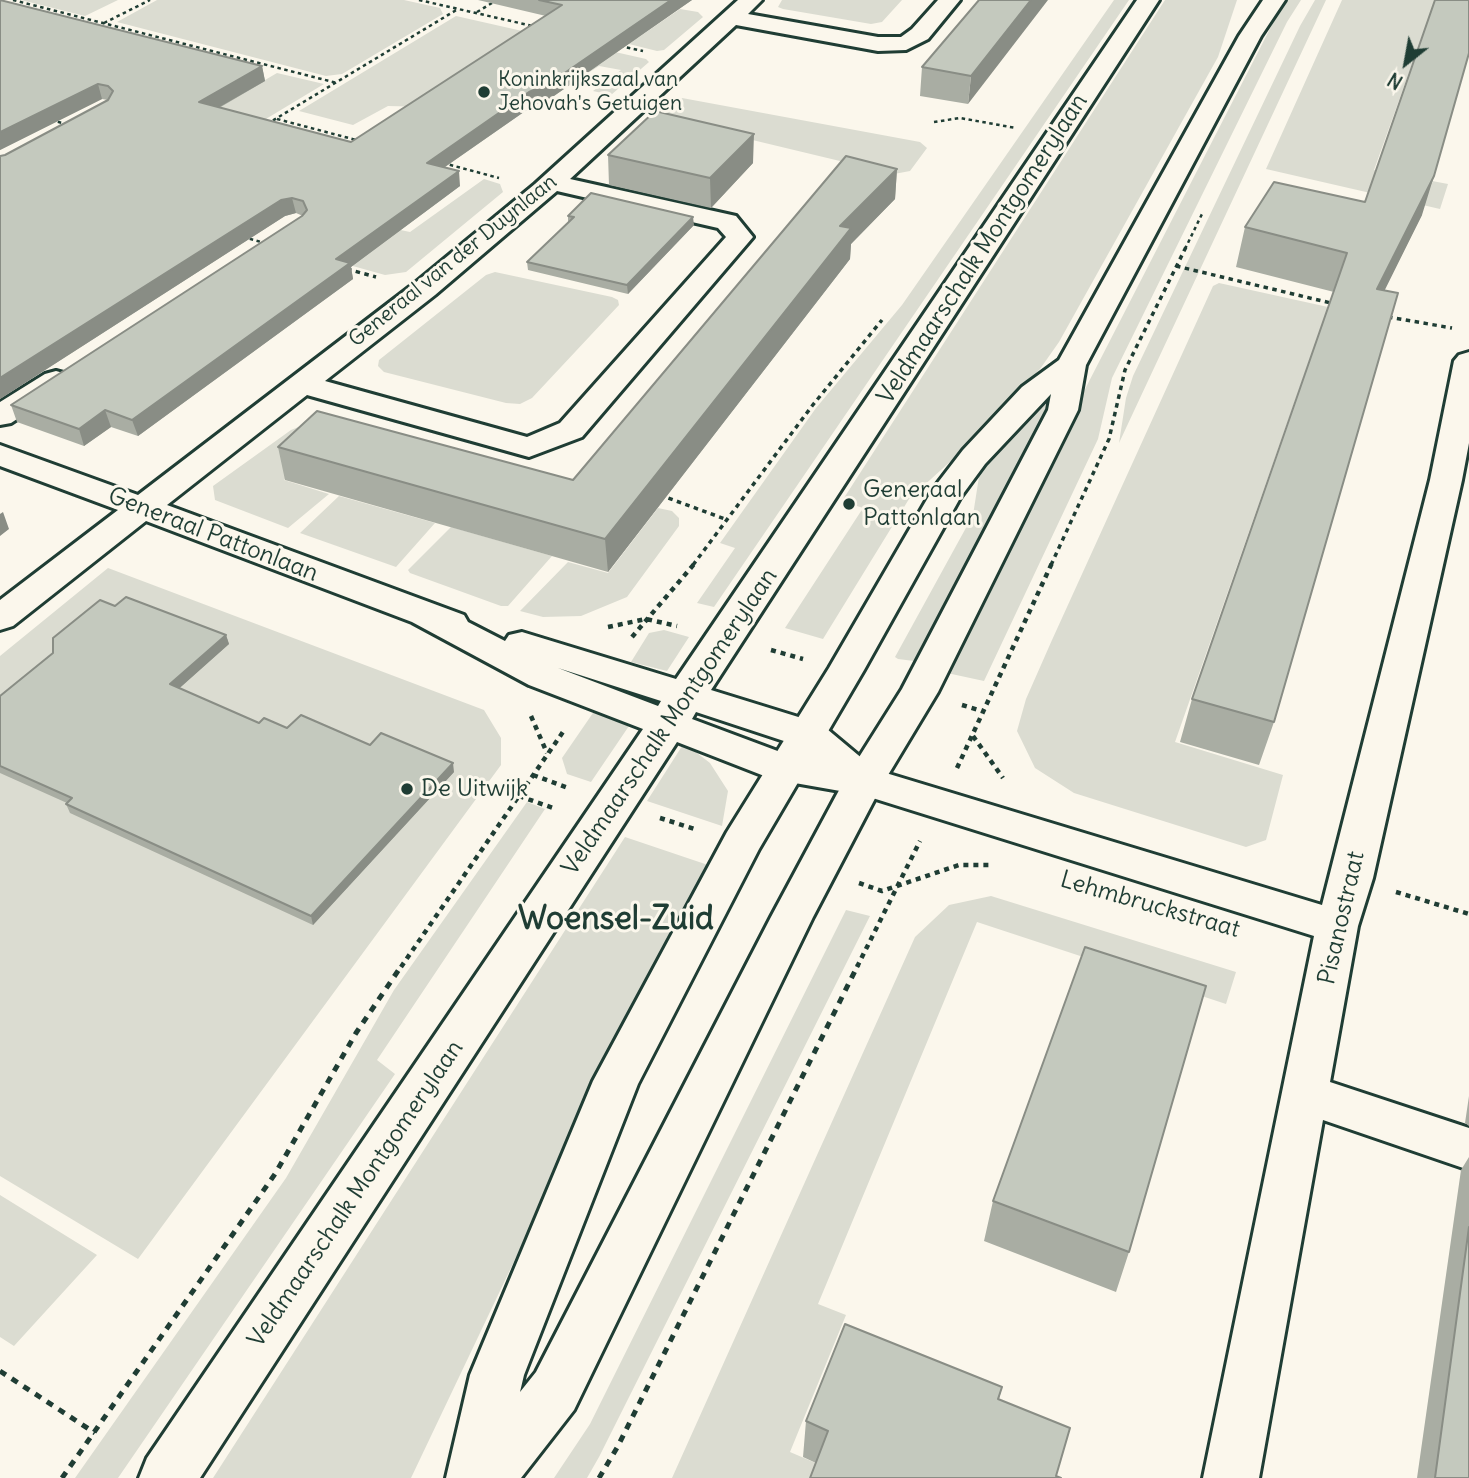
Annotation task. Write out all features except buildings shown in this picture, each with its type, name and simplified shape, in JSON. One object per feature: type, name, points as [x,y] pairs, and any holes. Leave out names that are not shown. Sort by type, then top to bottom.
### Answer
[{"type":"street","points":[[735,7],[878,44],[906,43],[920,33],[950,0]]},
{"type":"street","name":"Veldmaarschalk Montgomerylaan","points":[[167,1478],[1148,0]]},
{"type":"street","points":[[1250,0],[1250,37]]},
{"type":"street","points":[[486,1478],[555,1391],[817,869],[864,781],[919,692],[1063,410],[1070,365],[1250,37],[1274,0]]},
{"type":"street","name":"Generaal van der Duynlaan","points":[[0,618],[425,289],[548,185],[684,60],[735,7]]},
{"type":"street","points":[[300,384],[529,447],[570,430],[740,237],[727,222],[548,185]]},
{"type":"street","name":"Pisanostraat","points":[[1231,1478],[1337,926],[1457,483],[1463,345]]},
{"type":"street","points":[[0,416],[81,364]]},
{"type":"street","points":[[474,1478],[498,1375],[616,1081],[741,843],[945,496],[974,457],[1033,393],[1070,365]]},
{"type":"street","name":"Generaal Pattonlaan","points":[[0,455],[426,615],[542,676],[598,683],[796,752],[864,781]]},
{"type":"street","name":"Lehmbruckstraat","points":[[864,781],[1337,926]]},
{"type":"street","points":[[1305,1094],[1469,1149]]},
{"type":"path","points":[[13,0],[337,83]]},
{"type":"path","points":[[91,29],[150,0]]},
{"type":"path","points":[[419,0],[541,28]]},
{"type":"path","points":[[476,13],[497,0]]},
{"type":"path","points":[[265,125],[458,9]]},
{"type":"path","points":[[619,46],[684,60]]},
{"type":"path","points":[[934,122],[960,118],[1017,128]]},
{"type":"path","points":[[48,119],[71,125]]},
{"type":"path","points":[[276,119],[368,143]]},
{"type":"path","points":[[433,161],[548,185]]},
{"type":"path","points":[[599,1478],[618,1446],[985,712],[1108,439],[1125,370],[1206,205]]},
{"type":"path","points":[[239,236],[266,243]]},
{"type":"path","points":[[339,266],[425,289]]},
{"type":"path","points":[[1176,266],[1344,306]]},
{"type":"path","name":"Veldmaarschalk Montgomerylaan","points":[[62,1478],[275,1174],[356,1033],[598,683],[646,618],[689,571],[725,519],[812,406],[890,312]]},
{"type":"path","points":[[1382,315],[1463,345]]},
{"type":"path","points":[[660,495],[725,519]]},
{"type":"path","points":[[533,775],[741,843]]},
{"type":"path","points":[[519,796],[563,812]]},
{"type":"path","points":[[817,869],[882,891],[959,865],[996,865]]},
{"type":"path","points":[[1352,878],[1469,914]]},
{"type":"path","points":[[0,1371],[95,1433]]},
{"type":"shaded area","points":[[21,0],[118,0],[85,16]]},
{"type":"shaded area","points":[[157,0],[404,0],[440,8],[443,14],[342,74],[326,76],[117,22]]},
{"type":"shaded area","points":[[782,0],[902,0],[882,22],[871,24],[783,9],[778,7]]},
{"type":"shaded area","points":[[1114,0],[1129,0],[714,607],[697,603],[735,548],[720,543],[816,408],[902,305]]},
{"type":"shaded area","points":[[1165,0],[1237,0],[1218,57],[1059,342],[1040,369],[963,450],[909,499],[823,639],[785,628],[863,508],[842,501]]},
{"type":"shaded area","points":[[1287,0],[1301,0],[1287,22],[1112,378],[1098,439],[984,681],[947,673],[946,670],[1081,397]]},
{"type":"shaded area","points":[[1315,0],[1326,0],[1119,443],[1126,398],[1133,376],[1300,26]]},
{"type":"shaded area","points":[[1342,0],[1435,0],[1374,170],[1448,184],[1440,209],[1266,169]]},
{"type":"shaded area","points":[[680,9],[698,12],[703,17],[664,50],[657,51],[625,43],[639,37]]},
{"type":"shaded area","points":[[456,16],[646,59],[649,62],[611,95],[593,91],[621,70],[599,66],[585,75],[505,56],[428,107],[388,106],[353,125],[299,111]]},
{"type":"shaded area","points":[[277,73],[324,84],[216,149],[207,114]]},
{"type":"shaded area","points":[[682,98],[920,142],[927,148],[910,171],[894,174],[665,119],[662,113]]},
{"type":"shaded area","points":[[484,179],[500,184],[503,192],[406,272],[385,275],[342,263],[391,228],[410,232]]},
{"type":"shaded area","points":[[495,272],[612,297],[618,300],[619,305],[532,398],[520,404],[506,403],[384,372],[378,366],[379,360],[486,275]]},
{"type":"shaded area","points":[[1219,283],[1328,307],[1175,742],[1283,775],[1266,840],[1246,847],[1074,793],[1035,768],[1017,731],[1026,699],[1052,640],[1213,286]]},
{"type":"shaded area","points":[[1050,389],[1058,392],[914,661],[898,659],[895,657],[973,515],[981,464]]},
{"type":"shaded area","points":[[311,422],[345,424],[284,480],[329,494],[288,528],[215,500],[213,486],[291,430]]},
{"type":"shaded area","points":[[339,496],[435,523],[396,567],[300,533]]},
{"type":"shaded area","points":[[658,508],[672,511],[679,518],[679,526],[627,597],[581,616],[543,617],[520,611],[568,562],[608,573]]},
{"type":"shaded area","points":[[451,527],[552,556],[508,606],[501,606],[408,570]]},
{"type":"shaded area","points":[[108,568],[484,710],[501,738],[501,765],[138,1259],[0,1176],[0,656]]},
{"type":"shaded area","points":[[664,630],[689,637],[667,671],[631,662],[649,633]]},
{"type":"shaded area","points":[[595,710],[631,723],[591,782],[567,774],[562,758]]},
{"type":"shaded area","points":[[684,743],[710,763],[728,791],[722,826],[647,801]]},
{"type":"shaded area","points":[[527,802],[545,809],[377,1060],[395,1074],[118,1478],[75,1478],[286,1178],[394,990]]},
{"type":"shaded area","points":[[625,837],[708,865],[606,1068],[411,1478],[213,1478]]},
{"type":"shaded area","points":[[991,896],[1236,972],[1226,1004],[977,922],[818,1304],[846,1315],[790,1452],[825,1467],[820,1478],[672,1478],[915,937],[949,905]]},
{"type":"shaded area","points":[[846,910],[870,916],[599,1457],[587,1478],[554,1478],[590,1424]]},
{"type":"shaded area","points":[[0,1195],[97,1255],[14,1346],[0,1337]]},
{"type":"place","name":"Koninkrijkszaal van Jehovah's Getuigen","points":[[484,92]]},
{"type":"place","name":"Generaal Pattonlaan","points":[[849,504]]},
{"type":"place","name":"De Uitwijk","points":[[407,789]]},
{"type":"district","name":"Woensel-Zuid","points":[[616,920]]}]
